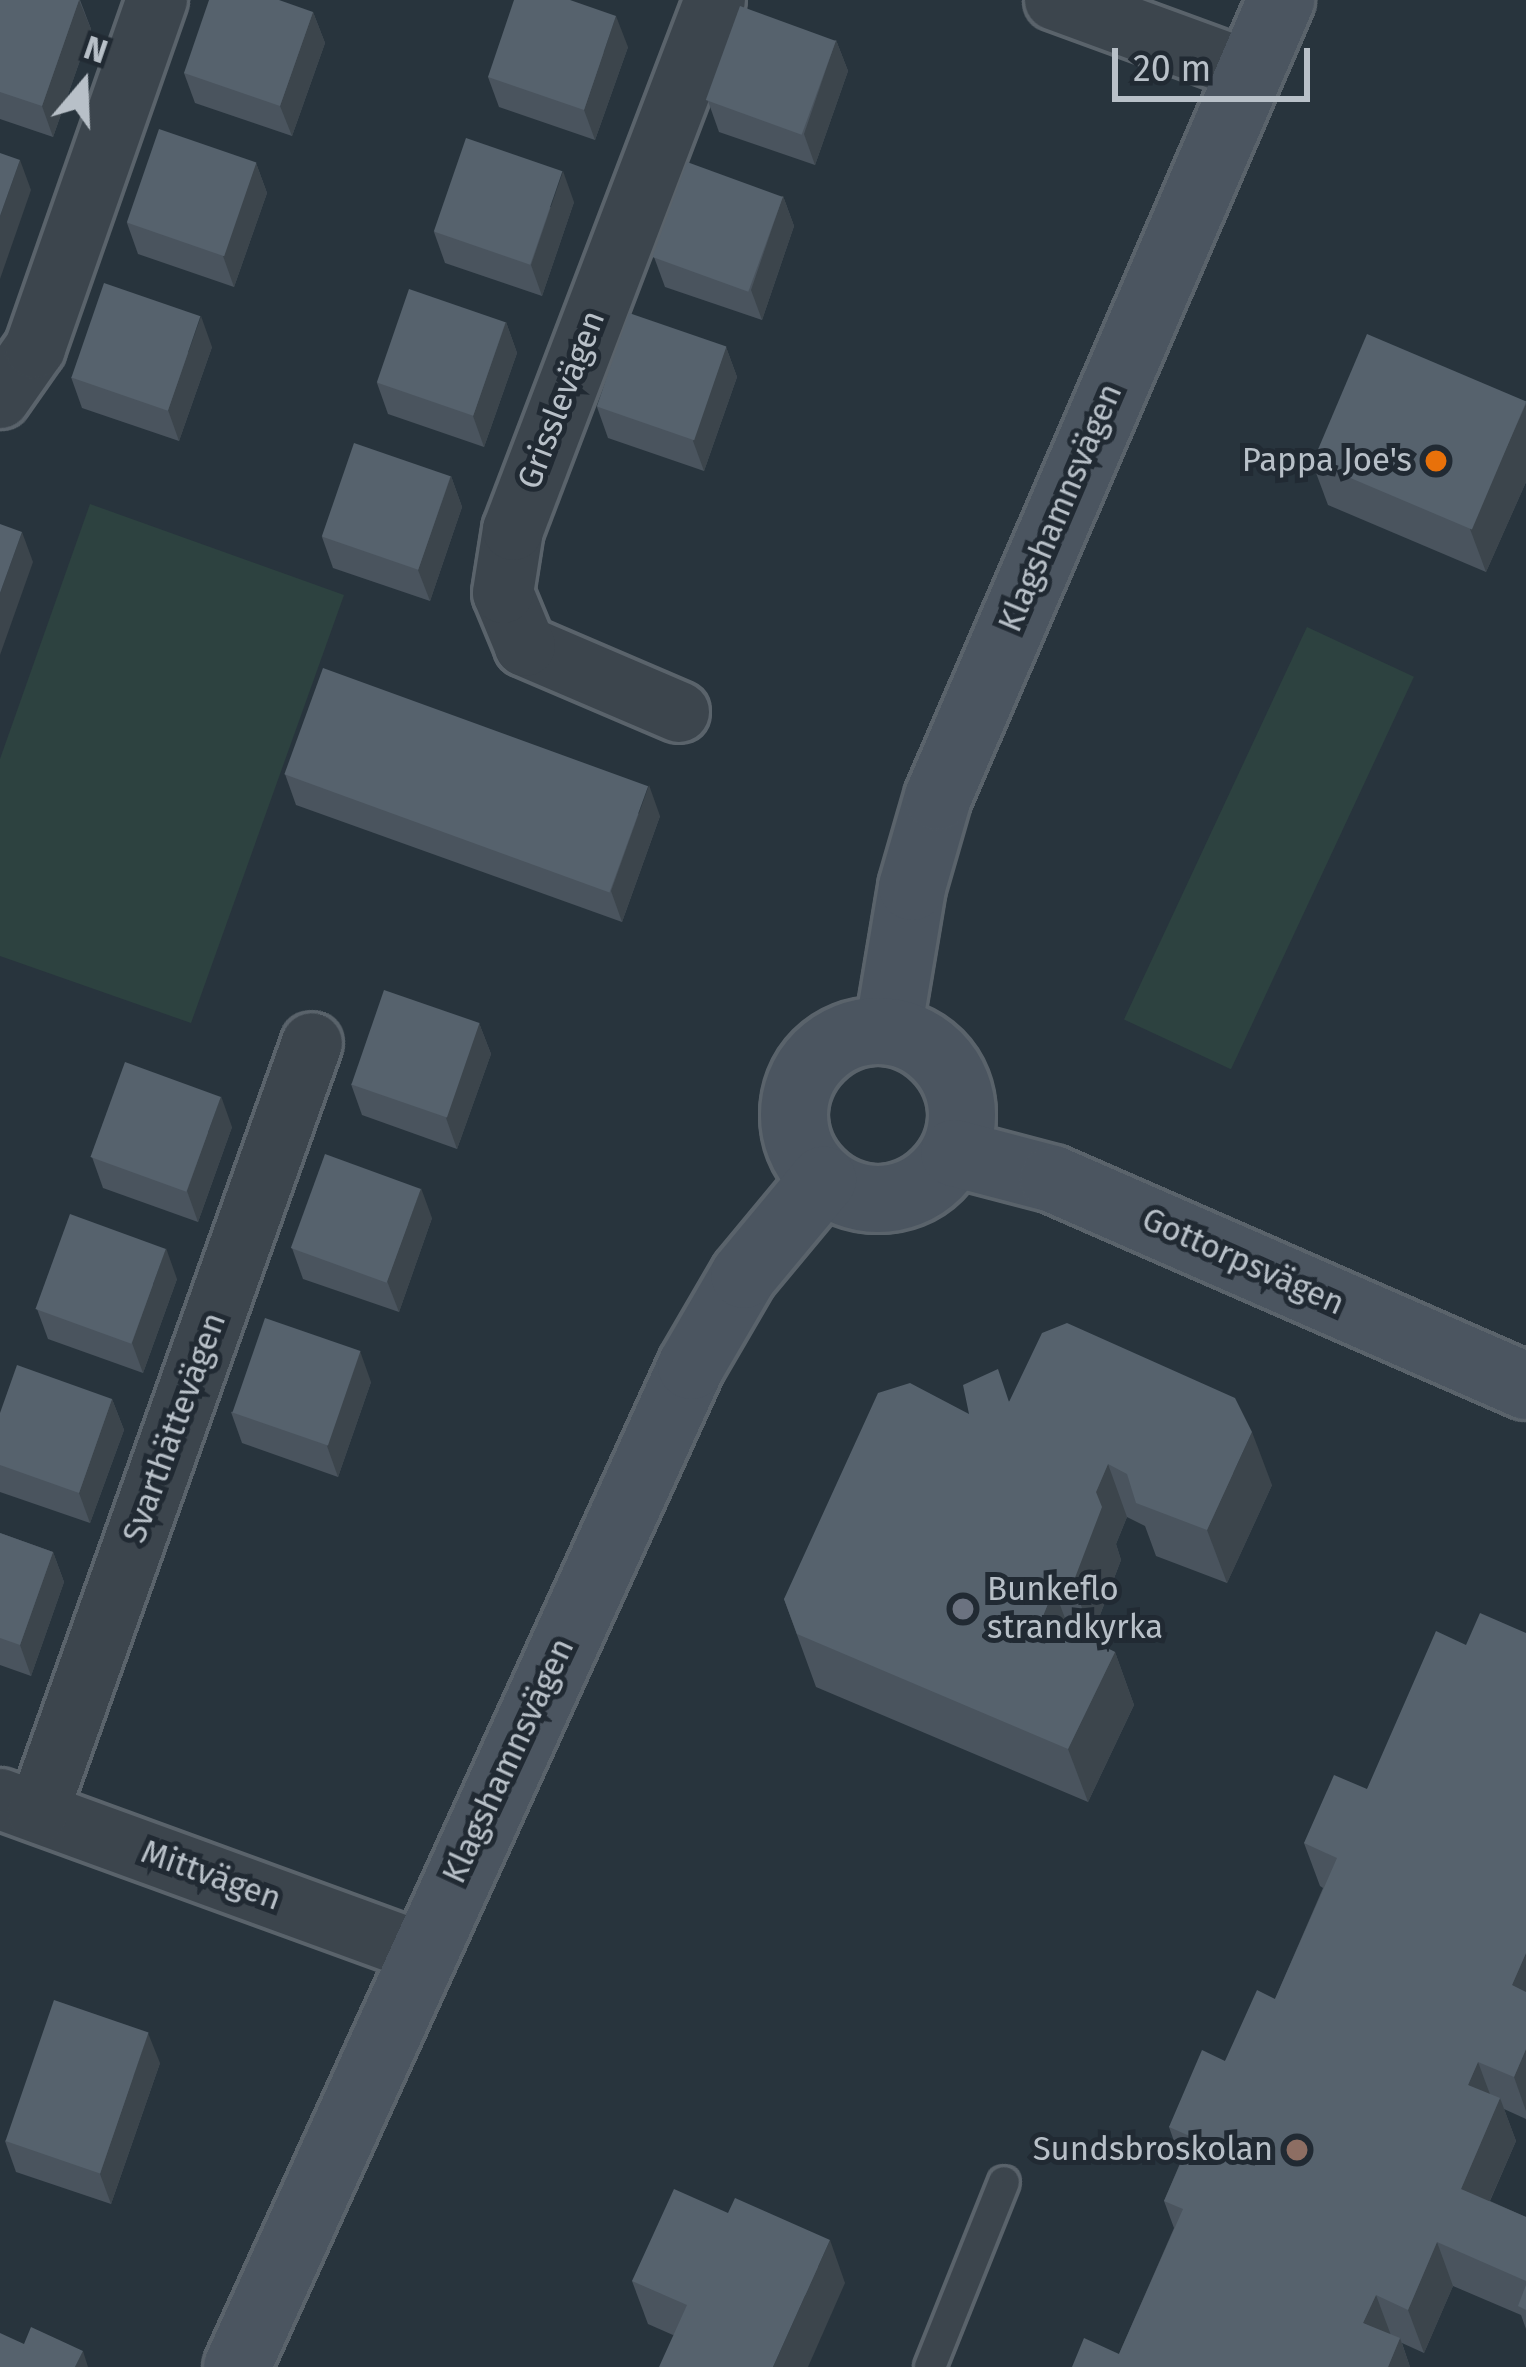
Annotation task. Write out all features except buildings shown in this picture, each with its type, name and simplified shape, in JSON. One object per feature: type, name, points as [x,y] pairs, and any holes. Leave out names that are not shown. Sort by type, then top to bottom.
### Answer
[{"type":"street","points":[[0,398],[34,348],[157,0]]},
{"type":"street","name":"Grisslevägen","points":[[679,712],[525,646],[503,593],[513,530],[715,0]]},
{"type":"street","points":[[1055,0],[1249,71]]},
{"type":"street","name":"Klagshamnsvägen","points":[[889,1031],[912,887],[938,797],[1281,0]]},
{"type":"street","points":[[889,1031],[920,1040],[960,1089],[963,1121],[954,1153],[930,1182],[896,1198],[857,1198],[823,1180],[801,1151],[793,1116],[800,1081],[822,1051],[853,1034],[889,1031]]},
{"type":"street","name":"Svarthättevägen","points":[[19,1806],[312,1042]]},
{"type":"street","name":"Gottorpsvägen","points":[[954,1153],[1053,1179],[1526,1386]]},
{"type":"street","name":"Klagshamnsvägen","points":[[237,2367],[691,1366],[744,1275],[823,1180]]},
{"type":"street","name":"Mittvägen","points":[[19,1806],[422,1953]]},
{"type":"lane","points":[[930,2367],[1004,2182]]},
{"type":"green space","points":[[90,504],[344,595],[191,1023],[0,956],[0,759]]},
{"type":"green space","points":[[1307,627],[1414,677],[1231,1069],[1124,1019]]},
{"type":"place","name":"Pappa Joe's","points":[[1436,461]]},
{"type":"place","name":"Bunkeflo strandkyrka","points":[[963,1609]]},
{"type":"place","name":"Sundsbroskolan","points":[[1297,2150]]}]
